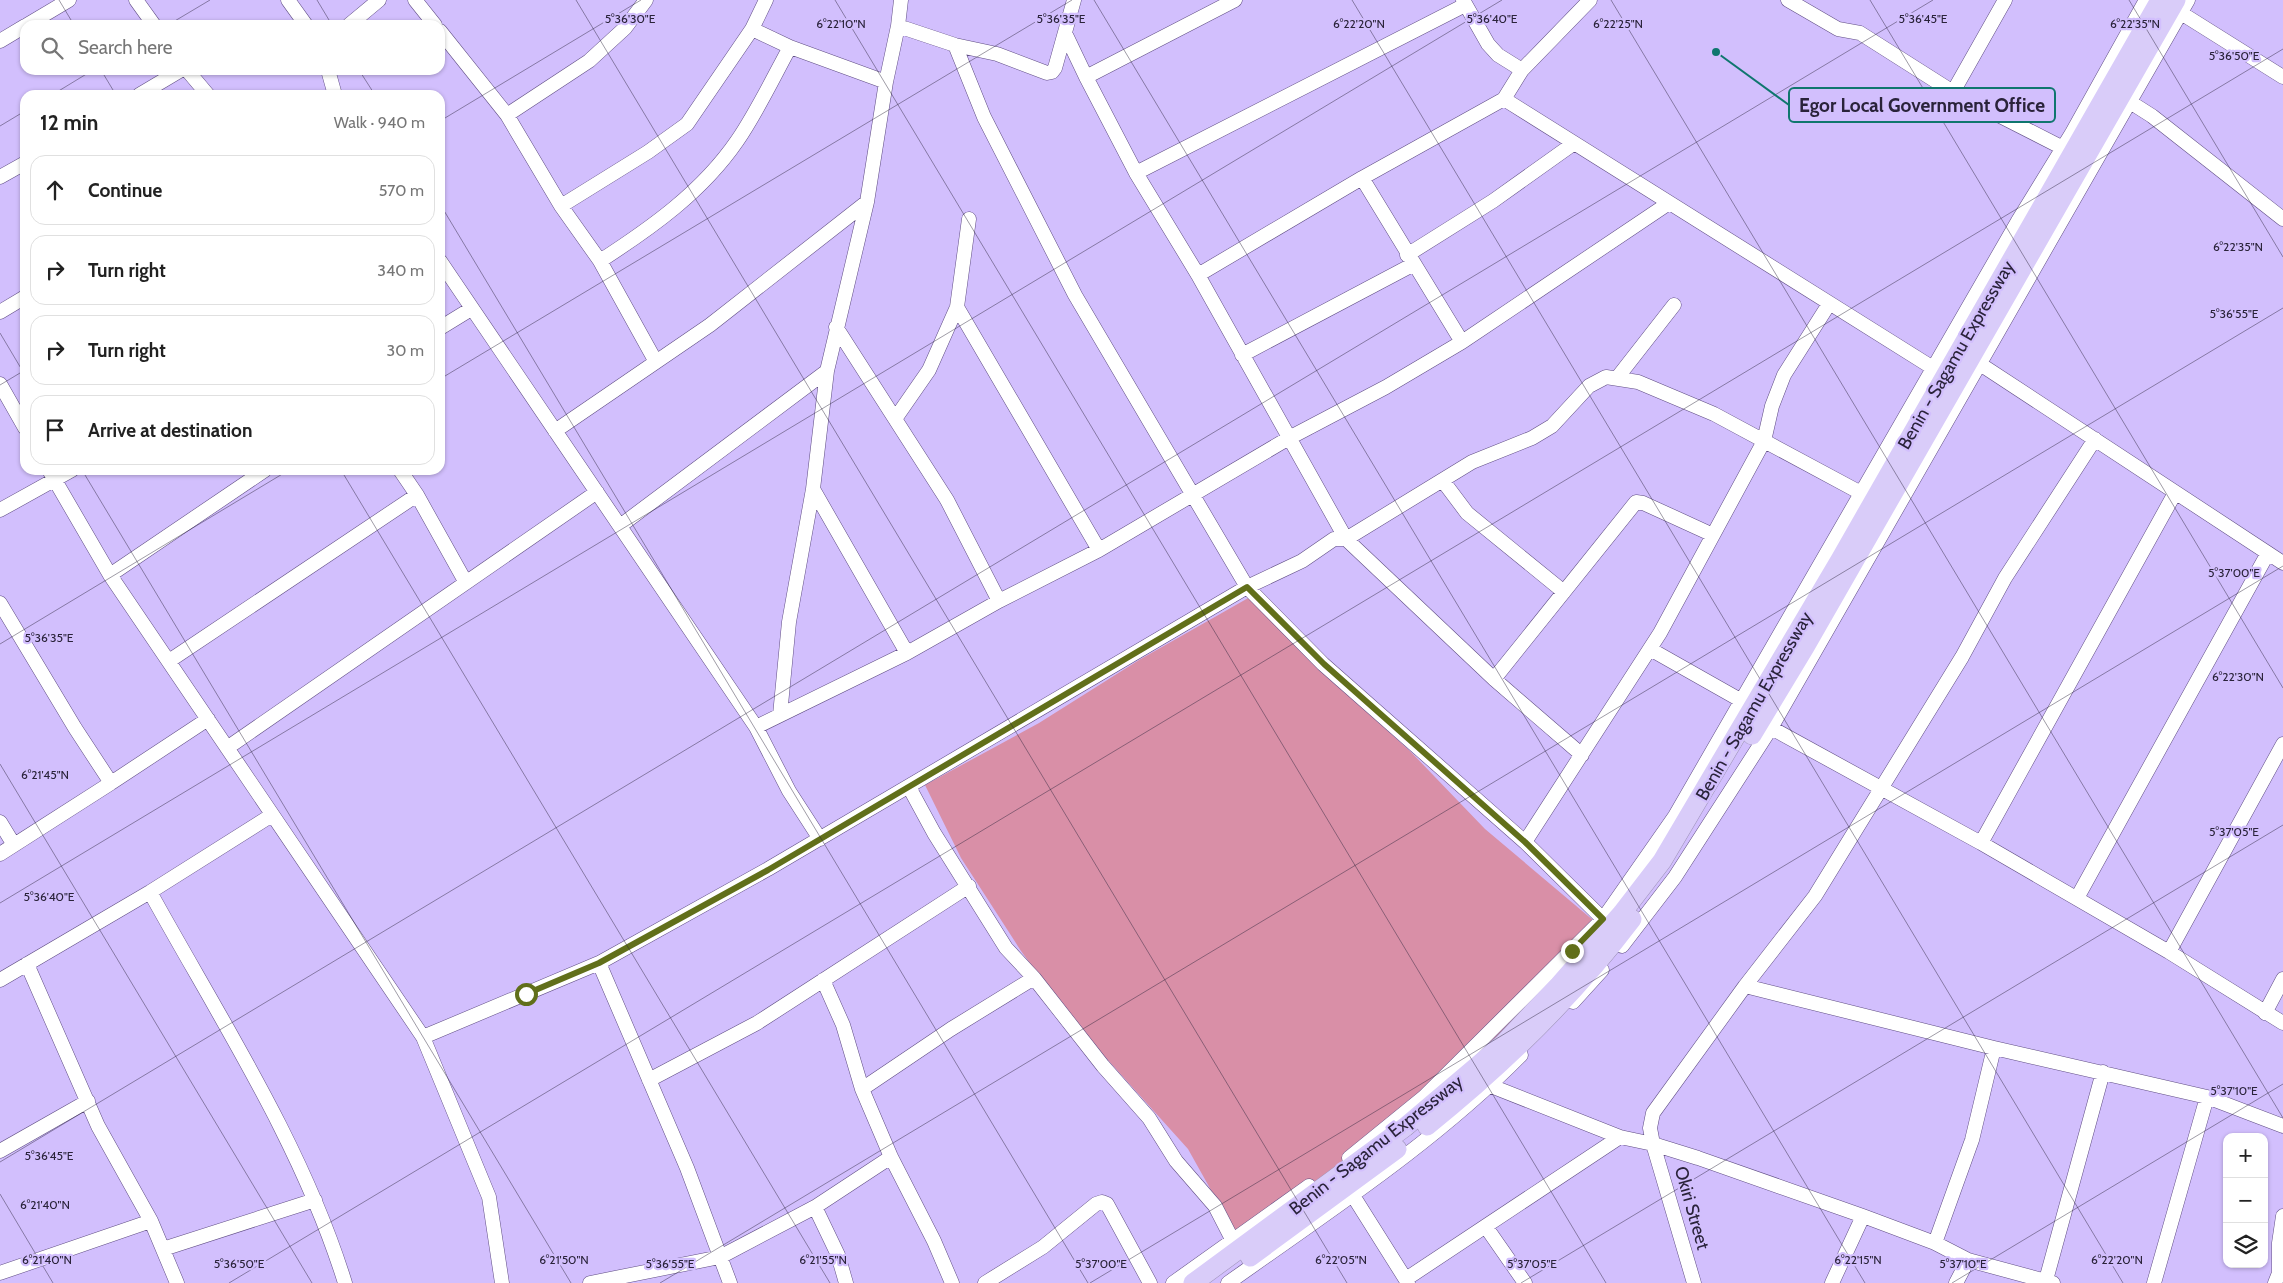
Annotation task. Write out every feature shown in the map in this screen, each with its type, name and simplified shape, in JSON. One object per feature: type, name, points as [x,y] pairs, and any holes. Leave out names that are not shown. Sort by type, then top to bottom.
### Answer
[{"type":"highway","name":"Benin - Sagamu Expressway","points":[[1192,1283],[1405,1127],[1503,1044],[1559,985],[1622,913],[1702,808],[1841,558],[2160,0]]},
{"type":"highway","points":[[1215,1283],[1395,1151],[1455,1103],[1524,1041],[1577,986],[1657,886],[1702,808],[1766,725],[2178,7]]},
{"type":"street","points":[[36,20],[69,0]]},
{"type":"street","points":[[136,0],[150,20]]},
{"type":"street","points":[[288,0],[302,20]]},
{"type":"street","points":[[355,20],[379,0]]},
{"type":"street","points":[[416,0],[431,20]]},
{"type":"street","points":[[507,115],[589,61],[625,28],[646,0]]},
{"type":"street","points":[[561,206],[648,152],[687,124],[752,29],[766,0]]},
{"type":"street","points":[[780,715],[789,622],[814,489],[827,371],[867,202],[901,0]]},
{"type":"street","points":[[898,26],[955,45],[998,54],[1047,73],[1055,68],[1074,0]]},
{"type":"street","points":[[1086,77],[1235,0]]},
{"type":"street","points":[[1198,275],[1362,178],[1504,99],[1522,70],[1590,0]]},
{"type":"street","points":[[1788,0],[1838,29],[1860,33],[1954,92],[2063,148]]},
{"type":"street","points":[[1954,92],[2005,0]]},
{"type":"street","points":[[1174,1283],[1346,1160],[1424,1097],[1603,919],[1675,816],[1933,368],[2063,148],[2146,0]]},
{"type":"street","points":[[1228,1283],[1407,1154],[1474,1102],[1589,986],[1640,925],[1697,845],[1980,364],[2130,102],[2178,7],[2188,0]]},
{"type":"street","points":[[1136,173],[1464,2],[1488,44],[1498,55],[1522,70]]},
{"type":"street","points":[[2178,7],[2283,77]]},
{"type":"street","points":[[0,41],[20,29]]},
{"type":"street","points":[[752,29],[790,47],[886,82]]},
{"type":"street","points":[[1065,33],[1136,173],[1198,275],[1346,538],[1494,679],[1582,755]]},
{"type":"street","points":[[445,37],[507,115],[561,206],[600,261],[656,362]]},
{"type":"street","points":[[955,45],[984,117],[1075,295],[1247,587],[1324,664],[1525,842],[1603,919]]},
{"type":"street","points":[[600,261],[654,226],[702,183],[738,140],[790,47]]},
{"type":"street","points":[[147,90],[173,75]]},
{"type":"street","points":[[191,75],[204,90]]},
{"type":"street","points":[[329,75],[334,90]]},
{"type":"street","points":[[1504,99],[1933,368]]},
{"type":"street","points":[[2130,102],[2152,116],[2283,219]]},
{"type":"street","points":[[1242,355],[1411,259],[1573,144]]},
{"type":"street","points":[[0,177],[20,165]]},
{"type":"street","points":[[1362,178],[1462,342]]},
{"type":"street","points":[[555,431],[710,325],[867,202]]},
{"type":"street","points":[[756,727],[907,653],[999,601],[1099,550],[1289,438],[1386,388],[1462,342],[1669,203]]},
{"type":"street","points":[[896,419],[929,370],[957,307],[968,219]]},
{"type":"street","points":[[445,269],[756,727],[790,791],[820,839]]},
{"type":"street","points":[[0,312],[20,300]]},
{"type":"street","points":[[1617,378],[1674,304]]},
{"type":"street","points":[[1525,842],[1650,650],[1764,441],[1772,406],[1784,375],[1829,304]]},
{"type":"street","points":[[957,307],[1099,550]]},
{"type":"street","points":[[445,325],[471,309]]},
{"type":"street","points":[[836,327],[947,500],[999,601]]},
{"type":"street","points":[[1980,364],[2283,563]]},
{"type":"street","points":[[620,526],[827,371]]},
{"type":"street","points":[[423,1037],[599,963],[820,839],[1247,587],[1302,561],[1334,539],[1346,538],[1472,462],[1532,438],[1552,426],[1589,386],[1606,377],[1638,382],[1714,414],[1861,493]]},
{"type":"street","points":[[0,384],[20,419]]},
{"type":"street","name":"Okiri Street","points":[[1694,1283],[1653,1144],[1650,1128],[1653,1113],[1745,986],[1815,896],[1962,656],[2004,578],[2095,439]]},
{"type":"street","points":[[0,510],[52,475],[110,575],[423,1037],[489,1198],[502,1283]]},
{"type":"street","points":[[110,575],[258,475]]},
{"type":"street","points":[[403,475],[417,495],[465,581]]},
{"type":"street","points":[[1443,481],[1467,513],[1564,592]]},
{"type":"street","points":[[814,489],[907,653]]},
{"type":"street","points":[[227,748],[465,581],[596,492]]},
{"type":"street","points":[[1981,843],[2175,493]]},
{"type":"street","points":[[169,661],[417,495]]},
{"type":"street","points":[[1494,679],[1636,502],[1714,535]]},
{"type":"street","points":[[2077,898],[2268,553]]},
{"type":"street","points":[[0,603],[75,728],[111,783]]},
{"type":"street","points":[[1650,650],[1742,701]]},
{"type":"street","points":[[0,854],[208,720]]},
{"type":"street","points":[[1766,725],[2077,898],[2169,952],[2283,1023]]},
{"type":"street","points":[[2169,952],[2283,744]]},
{"type":"street","points":[[909,787],[934,833],[1006,948],[1034,978],[1103,1066],[1149,1118],[1176,1161],[1215,1206],[1233,1240]]},
{"type":"street","points":[[0,980],[150,892],[272,815]]},
{"type":"street","points":[[0,822],[14,845]]},
{"type":"street","points":[[649,1080],[757,1023],[968,886]]},
{"type":"street","points":[[150,892],[265,1099],[331,1236],[345,1283]]},
{"type":"street","points":[[599,963],[687,1168],[730,1283]]},
{"type":"street","points":[[28,964],[98,1126],[151,1221],[177,1283]]},
{"type":"street","points":[[862,1089],[951,1029],[1034,978]]},
{"type":"street","points":[[2265,1012],[2283,979]]},
{"type":"street","points":[[823,980],[843,1025],[862,1089],[891,1157],[934,1241],[952,1283]]},
{"type":"street","points":[[1745,986],[1994,1048],[2207,1097],[2283,1126]]},
{"type":"street","points":[[1935,1243],[1972,1140],[1994,1048]]},
{"type":"street","points":[[1491,1086],[1620,1137],[1653,1144],[1863,1216],[1935,1243],[1968,1260],[2050,1282],[2103,1072]]},
{"type":"street","points":[[2154,1283],[2207,1097]]},
{"type":"street","points":[[0,1151],[88,1102]]},
{"type":"street","points":[[1352,1194],[1407,1281],[1620,1137]]},
{"type":"street","points":[[590,1283],[720,1257],[816,1207],[891,1157]]},
{"type":"street","points":[[163,1249],[315,1200]]},
{"type":"street","points":[[985,1283],[1043,1247],[1096,1204],[1102,1202],[1107,1204],[1150,1283]]},
{"type":"street","points":[[816,1207],[838,1255],[846,1283]]},
{"type":"street","points":[[1832,1283],[1863,1216]]},
{"type":"street","points":[[2275,1283],[2279,1273],[2279,1243],[2283,1216]]},
{"type":"street","points":[[5,1283],[0,1272],[151,1221]]},
{"type":"street","points":[[1486,1227],[1525,1283]]},
{"type":"street","points":[[1956,1283],[1968,1260]]},
{"type":"shaded area","points":[[1250,597],[1333,681],[1410,751],[1485,829],[1600,926],[1560,974],[1502,1033],[1441,1087],[1240,1242],[1188,1149],[1070,1018],[1021,951],[961,858],[925,785],[1039,723],[1139,660]]},
{"type":"place","name":"Egor Local Government Office","points":[[1716,52]]},
{"type":"route","points":[[526,994],[599,963],[768,870],[1247,587],[1324,664],[1525,842],[1603,919],[1572,951]]}]
